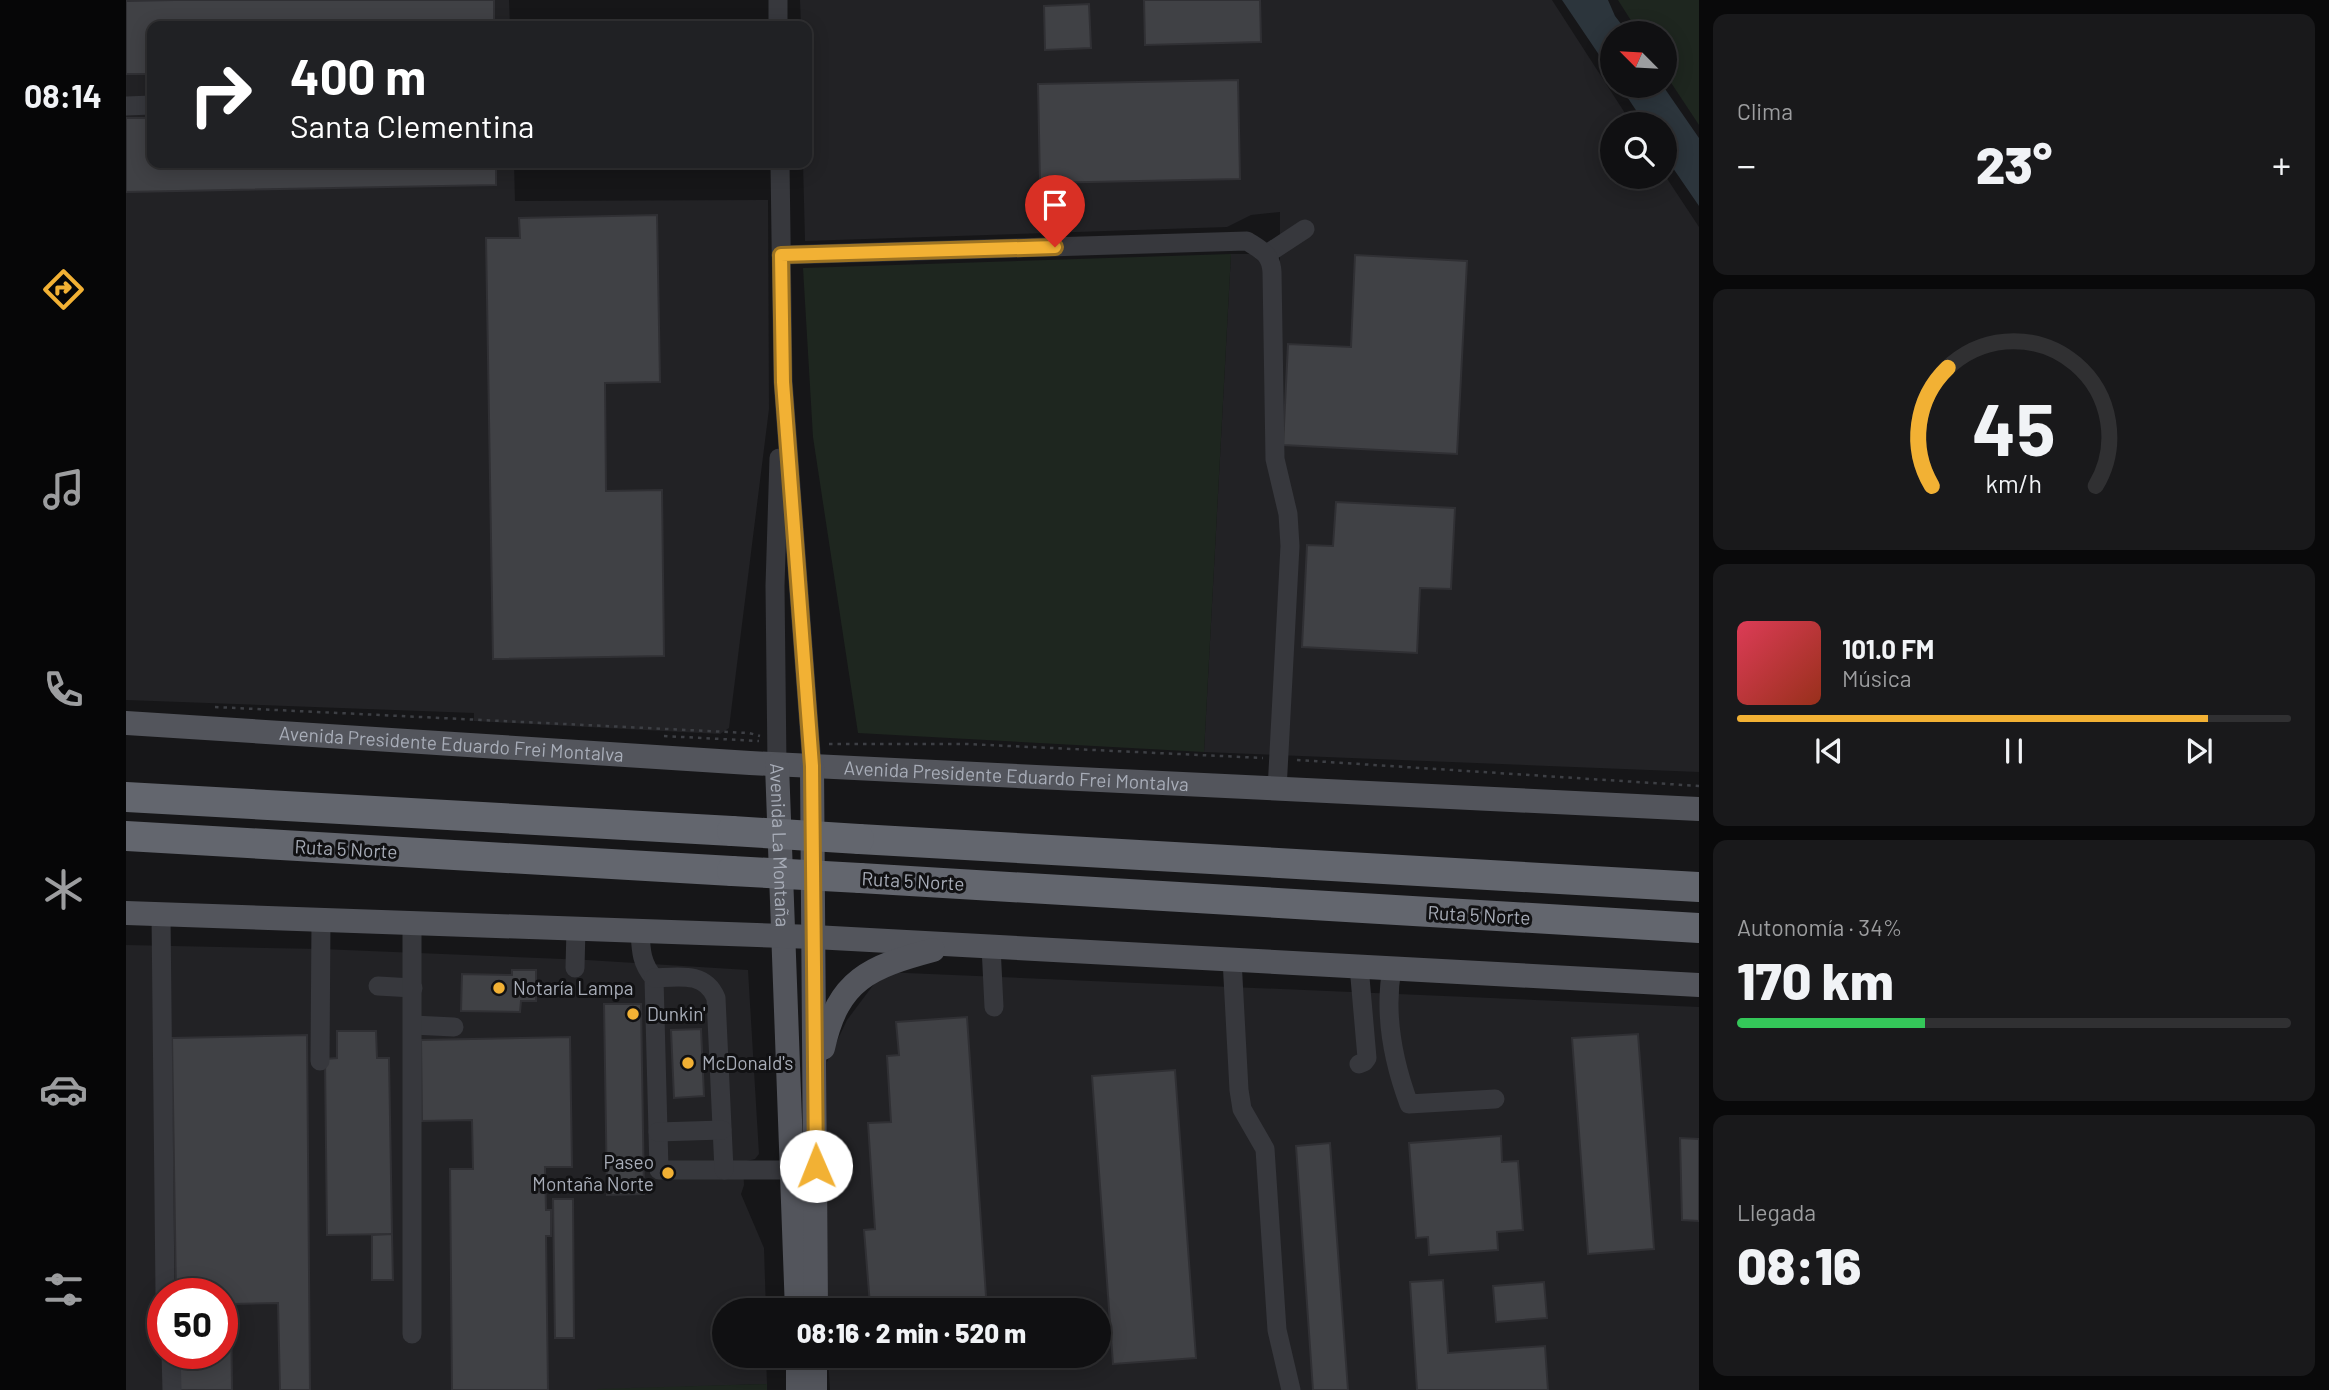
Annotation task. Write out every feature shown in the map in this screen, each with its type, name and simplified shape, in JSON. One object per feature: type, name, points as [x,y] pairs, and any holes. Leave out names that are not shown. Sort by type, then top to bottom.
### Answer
[{"type":"highway","name":"Ruta 5 Norte","points":[[126,797],[1699,887]]},
{"type":"highway","name":"Ruta 5 Norte","points":[[126,836],[1699,928]]},
{"type":"main road","name":"Avenida Presidente Eduardo Frei Montalva","points":[[126,723],[517,750],[777,753],[1277,790],[1699,809]]},
{"type":"main road","name":"Avenida La Montaña","points":[[777,753],[796,1298]]},
{"type":"main road","name":"Avenida La Montaña","points":[[812,755],[816,1298]]},
{"type":"main road","points":[[126,913],[814,937],[1699,985]]},
{"type":"main road","points":[[815,1093],[827,1031],[845,993],[874,969],[952,944]]},
{"type":"main road","points":[[797,1368],[798,1390]]},
{"type":"main road","points":[[816,1368],[816,1390]]},
{"type":"street","points":[[778,0],[778,21]]},
{"type":"street","points":[[126,106],[147,106]]},
{"type":"street","name":"Avenida La Montaña","points":[[780,168],[783,382],[812,755]]},
{"type":"street","points":[[1267,254],[1305,229]]},
{"type":"street","points":[[781,255],[1247,241],[1267,254],[1272,272],[1275,458],[1288,514],[1290,546],[1277,790]]},
{"type":"street","name":"Avenida La Montaña","points":[[777,753],[775,540],[783,382]]},
{"type":"street","points":[[161,914],[165,1278]]},
{"type":"street","points":[[320,1061],[321,919]]},
{"type":"street","points":[[412,922],[412,1334]]},
{"type":"street","points":[[575,968],[576,928]]},
{"type":"street","points":[[640,930],[642,958],[654,978],[659,1170],[790,1170]]},
{"type":"street","points":[[991,946],[994,1007]]},
{"type":"street","points":[[1232,959],[1239,1090],[1242,1109],[1265,1149],[1277,1329],[1291,1390]]},
{"type":"street","points":[[1359,966],[1367,1058],[1359,1064]]},
{"type":"street","points":[[1392,968],[1391,1036],[1398,1075],[1409,1104],[1495,1099]]},
{"type":"street","points":[[654,978],[697,977],[713,989],[716,998],[724,1170]]},
{"type":"street","points":[[378,986],[413,988]]},
{"type":"street","points":[[412,1025],[454,1027]]},
{"type":"street","points":[[658,1132],[722,1130]]},
{"type":"street","points":[[171,1369],[172,1390]]},
{"type":"path","points":[[204,707],[749,733],[777,753]]},
{"type":"path","points":[[812,755],[967,744],[1279,759],[1699,786]]},
{"type":"shaded area","points":[[126,0],[509,0],[510,21],[147,21],[147,168],[514,168],[515,201],[768,200],[769,409],[729,728],[720,734],[474,721],[474,713],[126,700]]},
{"type":"shaded area","points":[[800,0],[1552,0],[1600,74],[1600,98],[1615,98],[1624,112],[1600,112],[1600,189],[1674,189],[1699,227],[1699,772],[1204,752],[1231,254],[1251,254],[1260,262],[1280,261],[1280,212],[1251,215],[1227,227],[805,241],[803,168],[812,168],[812,21],[801,21]]},
{"type":"shaded area","points":[[1562,0],[1608,0],[1619,21],[1600,21],[1600,56]]},
{"type":"shaded area","points":[[1618,0],[1699,0],[1699,125],[1677,92],[1677,21],[1631,21]]},
{"type":"shaded area","points":[[1628,98],[1671,98],[1699,138],[1699,206],[1677,174],[1677,112],[1637,112]]},
{"type":"shaded area","points":[[1231,254],[1204,752],[858,733],[813,437],[803,268]]},
{"type":"shaded area","points":[[126,945],[321,949],[748,970],[759,1154],[755,1159],[743,1162],[744,1185],[741,1194],[764,1248],[766,1298],[712,1298],[712,1368],[766,1368],[767,1384],[597,1390],[126,1390]]},
{"type":"shaded area","points":[[883,972],[1699,1007],[1699,1390],[830,1390],[829,1368],[1111,1368],[1111,1298],[827,1298],[827,1062],[847,1020]]},
{"type":"shaded area","points":[[767,1384],[767,1390],[597,1390],[597,1389]]},
{"type":"building","points":[[494,0],[494,21],[147,21],[147,74],[126,74],[126,1]]},
{"type":"building","points":[[1144,0],[1260,0],[1261,42],[1145,45]]},
{"type":"building","points":[[1089,4],[1091,48],[1045,50],[1044,6]]},
{"type":"building","points":[[1238,80],[1240,179],[1040,183],[1038,84]]},
{"type":"building","points":[[126,118],[147,118],[147,168],[496,168],[496,185],[126,192]]},
{"type":"building","points":[[657,215],[660,382],[605,383],[606,491],[662,490],[664,656],[493,659],[486,238],[520,238],[519,218]]},
{"type":"building","points":[[1355,255],[1467,261],[1457,454],[1283,445],[1288,344],[1351,347]]},
{"type":"building","points":[[1336,502],[1455,508],[1451,589],[1420,588],[1417,653],[1302,647],[1307,545],[1333,546]]},
{"type":"building","name":"Notaría Lampa","points":[[512,970],[536,970],[536,1001],[521,1001],[520,1012],[461,1011],[462,974],[512,975]]},
{"type":"building","points":[[604,1004],[641,1004],[644,1194],[607,1195]]},
{"type":"building","points":[[967,1017],[986,1298],[869,1298],[864,1230],[875,1229],[868,1123],[891,1122],[887,1056],[899,1055],[896,1022]]},
{"type":"building","name":"McDonald's","points":[[701,1029],[704,1096],[674,1098],[671,1030]]},
{"type":"building","points":[[337,1031],[376,1031],[377,1058],[389,1058],[392,1234],[327,1235],[325,1059],[337,1058]]},
{"type":"building","points":[[1638,1034],[1654,1249],[1588,1254],[1572,1038]]},
{"type":"building","points":[[307,1035],[310,1390],[280,1390],[278,1303],[238,1304],[238,1278],[176,1278],[172,1038]]},
{"type":"building","points":[[570,1037],[572,1167],[545,1167],[546,1210],[551,1210],[551,1236],[546,1236],[548,1390],[452,1390],[450,1169],[473,1169],[472,1120],[422,1121],[421,1040]]},
{"type":"building","points":[[1175,1070],[1196,1358],[1113,1364],[1111,1298],[1108,1298],[1092,1076]]},
{"type":"building","points":[[1501,1136],[1502,1162],[1518,1161],[1523,1230],[1497,1232],[1498,1250],[1429,1255],[1428,1237],[1416,1238],[1409,1143]]},
{"type":"building","points":[[1680,1138],[1699,1139],[1699,1221],[1682,1220]]},
{"type":"building","points":[[1330,1143],[1348,1390],[1313,1390],[1296,1146]]},
{"type":"building","points":[[553,1199],[573,1199],[574,1338],[555,1338]]},
{"type":"building","points":[[392,1234],[393,1280],[372,1280],[372,1235]]},
{"type":"building","points":[[1443,1280],[1448,1353],[1545,1346],[1548,1390],[1417,1390],[1410,1282]]},
{"type":"building","points":[[1544,1282],[1547,1318],[1496,1322],[1493,1286]]},
{"type":"building","points":[[177,1369],[232,1369],[232,1390],[178,1390]]},
{"type":"place","name":"Notaría Lampa","points":[[499,988]]},
{"type":"place","name":"Dunkin'","points":[[633,1014]]},
{"type":"place","name":"McDonald's","points":[[688,1063]]},
{"type":"place","name":"Paseo Montaña Norte","points":[[668,1173]]},
{"type":"route","points":[[816,1166],[812,766],[783,382],[781,255],[1055,247]]}]
